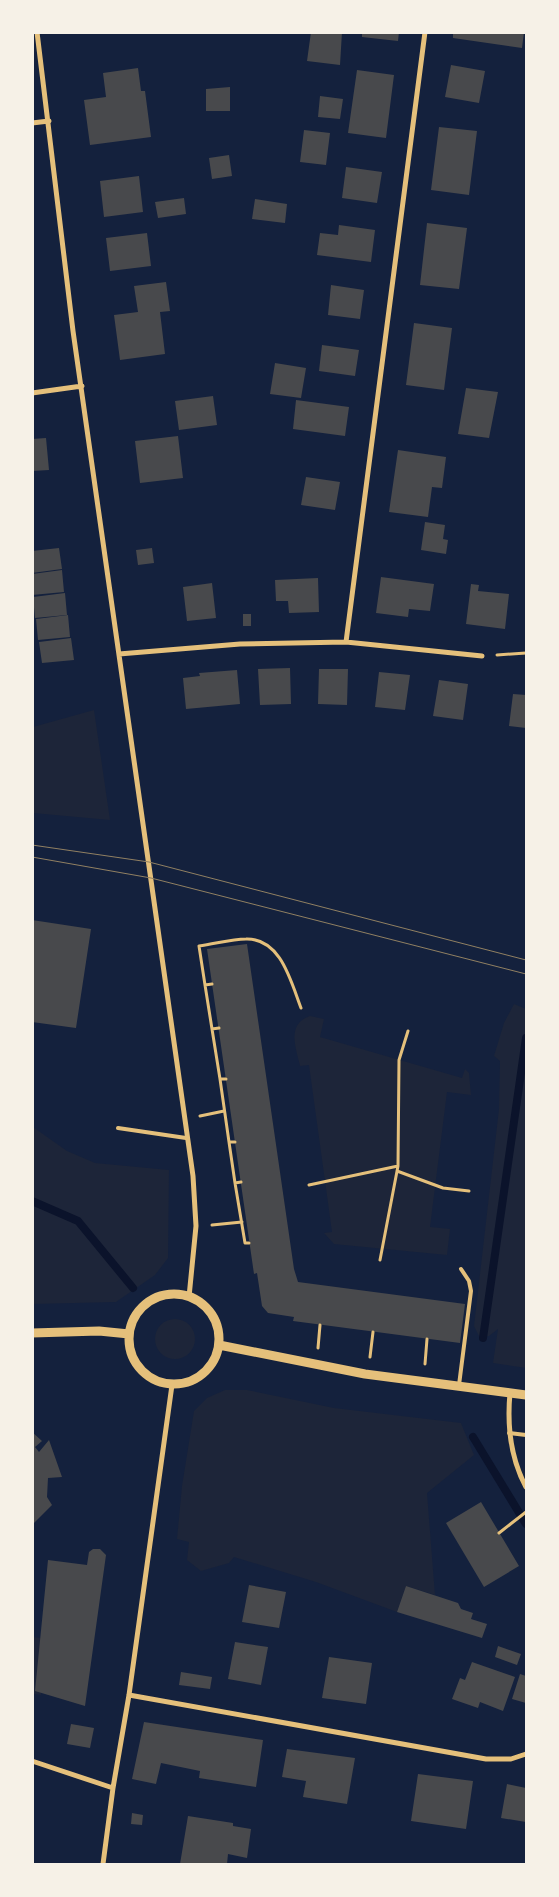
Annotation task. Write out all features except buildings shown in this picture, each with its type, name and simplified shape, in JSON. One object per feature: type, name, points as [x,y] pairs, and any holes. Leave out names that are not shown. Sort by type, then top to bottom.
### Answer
[{"type":"street","points":[[37,32],[73,330],[186,1138],[193,1176],[196,1226],[189,1297]]},
{"type":"street","points":[[346,642],[425,32]]},
{"type":"street","points":[[32,123],[49,121]]},
{"type":"street","points":[[32,393],[82,386]]},
{"type":"street","points":[[119,654],[240,644],[346,642],[386,644],[482,656]]},
{"type":"street","points":[[176,1294],[189,1297],[202,1304],[212,1315],[218,1330],[219,1345],[212,1364],[198,1378],[185,1383],[172,1384],[157,1381],[144,1374],[135,1362],[130,1348],[129,1334],[132,1321],[150,1301],[162,1296],[176,1294]]},
{"type":"street","points":[[32,1333],[99,1331],[129,1334]]},
{"type":"street","points":[[219,1345],[365,1374],[526,1395]]},
{"type":"street","points":[[103,1864],[113,1788],[130,1695],[172,1384]]},
{"type":"street","points":[[510,1393],[507,1420],[509,1433],[526,1487]]},
{"type":"street","points":[[130,1695],[486,1759],[511,1759],[526,1754]]},
{"type":"street","points":[[32,1760],[113,1788]]},
{"type":"lane","points":[[118,1128],[186,1138]]},
{"type":"lane","points":[[458,1387],[471,1291],[469,1281],[461,1269]]},
{"type":"lane","points":[[509,1433],[526,1435]]},
{"type":"path","points":[[482,656],[526,653]]},
{"type":"path","points":[[249,1243],[245,1243],[199,946],[246,939],[260,941],[269,946],[284,966],[301,1008]]},
{"type":"path","points":[[205,985],[212,984]]},
{"type":"path","points":[[212,1029],[219,1028]]},
{"type":"path","points":[[380,1260],[398,1166],[398,1060],[408,1030]]},
{"type":"path","points":[[220,1079],[226,1079]]},
{"type":"path","points":[[206,1115],[224,1111]]},
{"type":"path","points":[[229,1142],[235,1142]]},
{"type":"path","points":[[309,1185],[398,1166]]},
{"type":"path","points":[[397,1171],[443,1188],[469,1191]]},
{"type":"path","points":[[235,1183],[241,1182]]},
{"type":"path","points":[[196,1226],[242,1222]]},
{"type":"path","points":[[365,1374],[373,1332]]},
{"type":"path","points":[[424,1382],[427,1339]]},
{"type":"path","points":[[499,1533],[512,1525],[518,1517],[526,1512]]},
{"type":"shaded area","points":[[94,710],[110,820],[33,813],[33,727]]},
{"type":"shaded area","points":[[514,1004],[526,1009],[526,1368],[493,1363],[498,1329],[489,1336],[479,1336],[474,1326],[499,1109],[500,1061],[494,1056],[504,1023]]},
{"type":"shaded area","points":[[310,1016],[324,1019],[320,1037],[462,1078],[465,1069],[469,1073],[471,1095],[447,1092],[430,1227],[450,1229],[447,1255],[334,1244],[324,1233],[332,1232],[309,1065],[300,1066],[294,1037],[298,1025]]},
{"type":"shaded area","points":[[33,1127],[67,1151],[95,1163],[169,1170],[168,1258],[155,1275],[116,1302],[33,1304]]},
{"type":"shaded area","points":[[175,1319],[186,1322],[192,1328],[195,1339],[192,1350],[186,1356],[175,1359],[164,1356],[158,1350],[155,1339],[158,1328],[164,1322]]},
{"type":"shaded area","points":[[225,1390],[247,1390],[334,1408],[461,1423],[474,1455],[427,1493],[435,1595],[406,1586],[397,1612],[316,1582],[234,1557],[229,1563],[201,1571],[187,1560],[189,1542],[177,1539],[182,1486],[194,1411],[207,1398]]},
{"type":"shaded area","points":[[33,1637],[42,1638],[46,1643],[41,1695],[33,1694]]},
{"type":"waterway","points":[[483,1338],[526,1038]]},
{"type":"waterway","points":[[32,1201],[78,1221],[133,1288]]},
{"type":"waterway","points":[[473,1437],[526,1524]]},
{"type":"tram line","points":[[32,845],[149,862],[526,960]]},
{"type":"tram line","points":[[32,857],[151,878],[526,974]]}]
